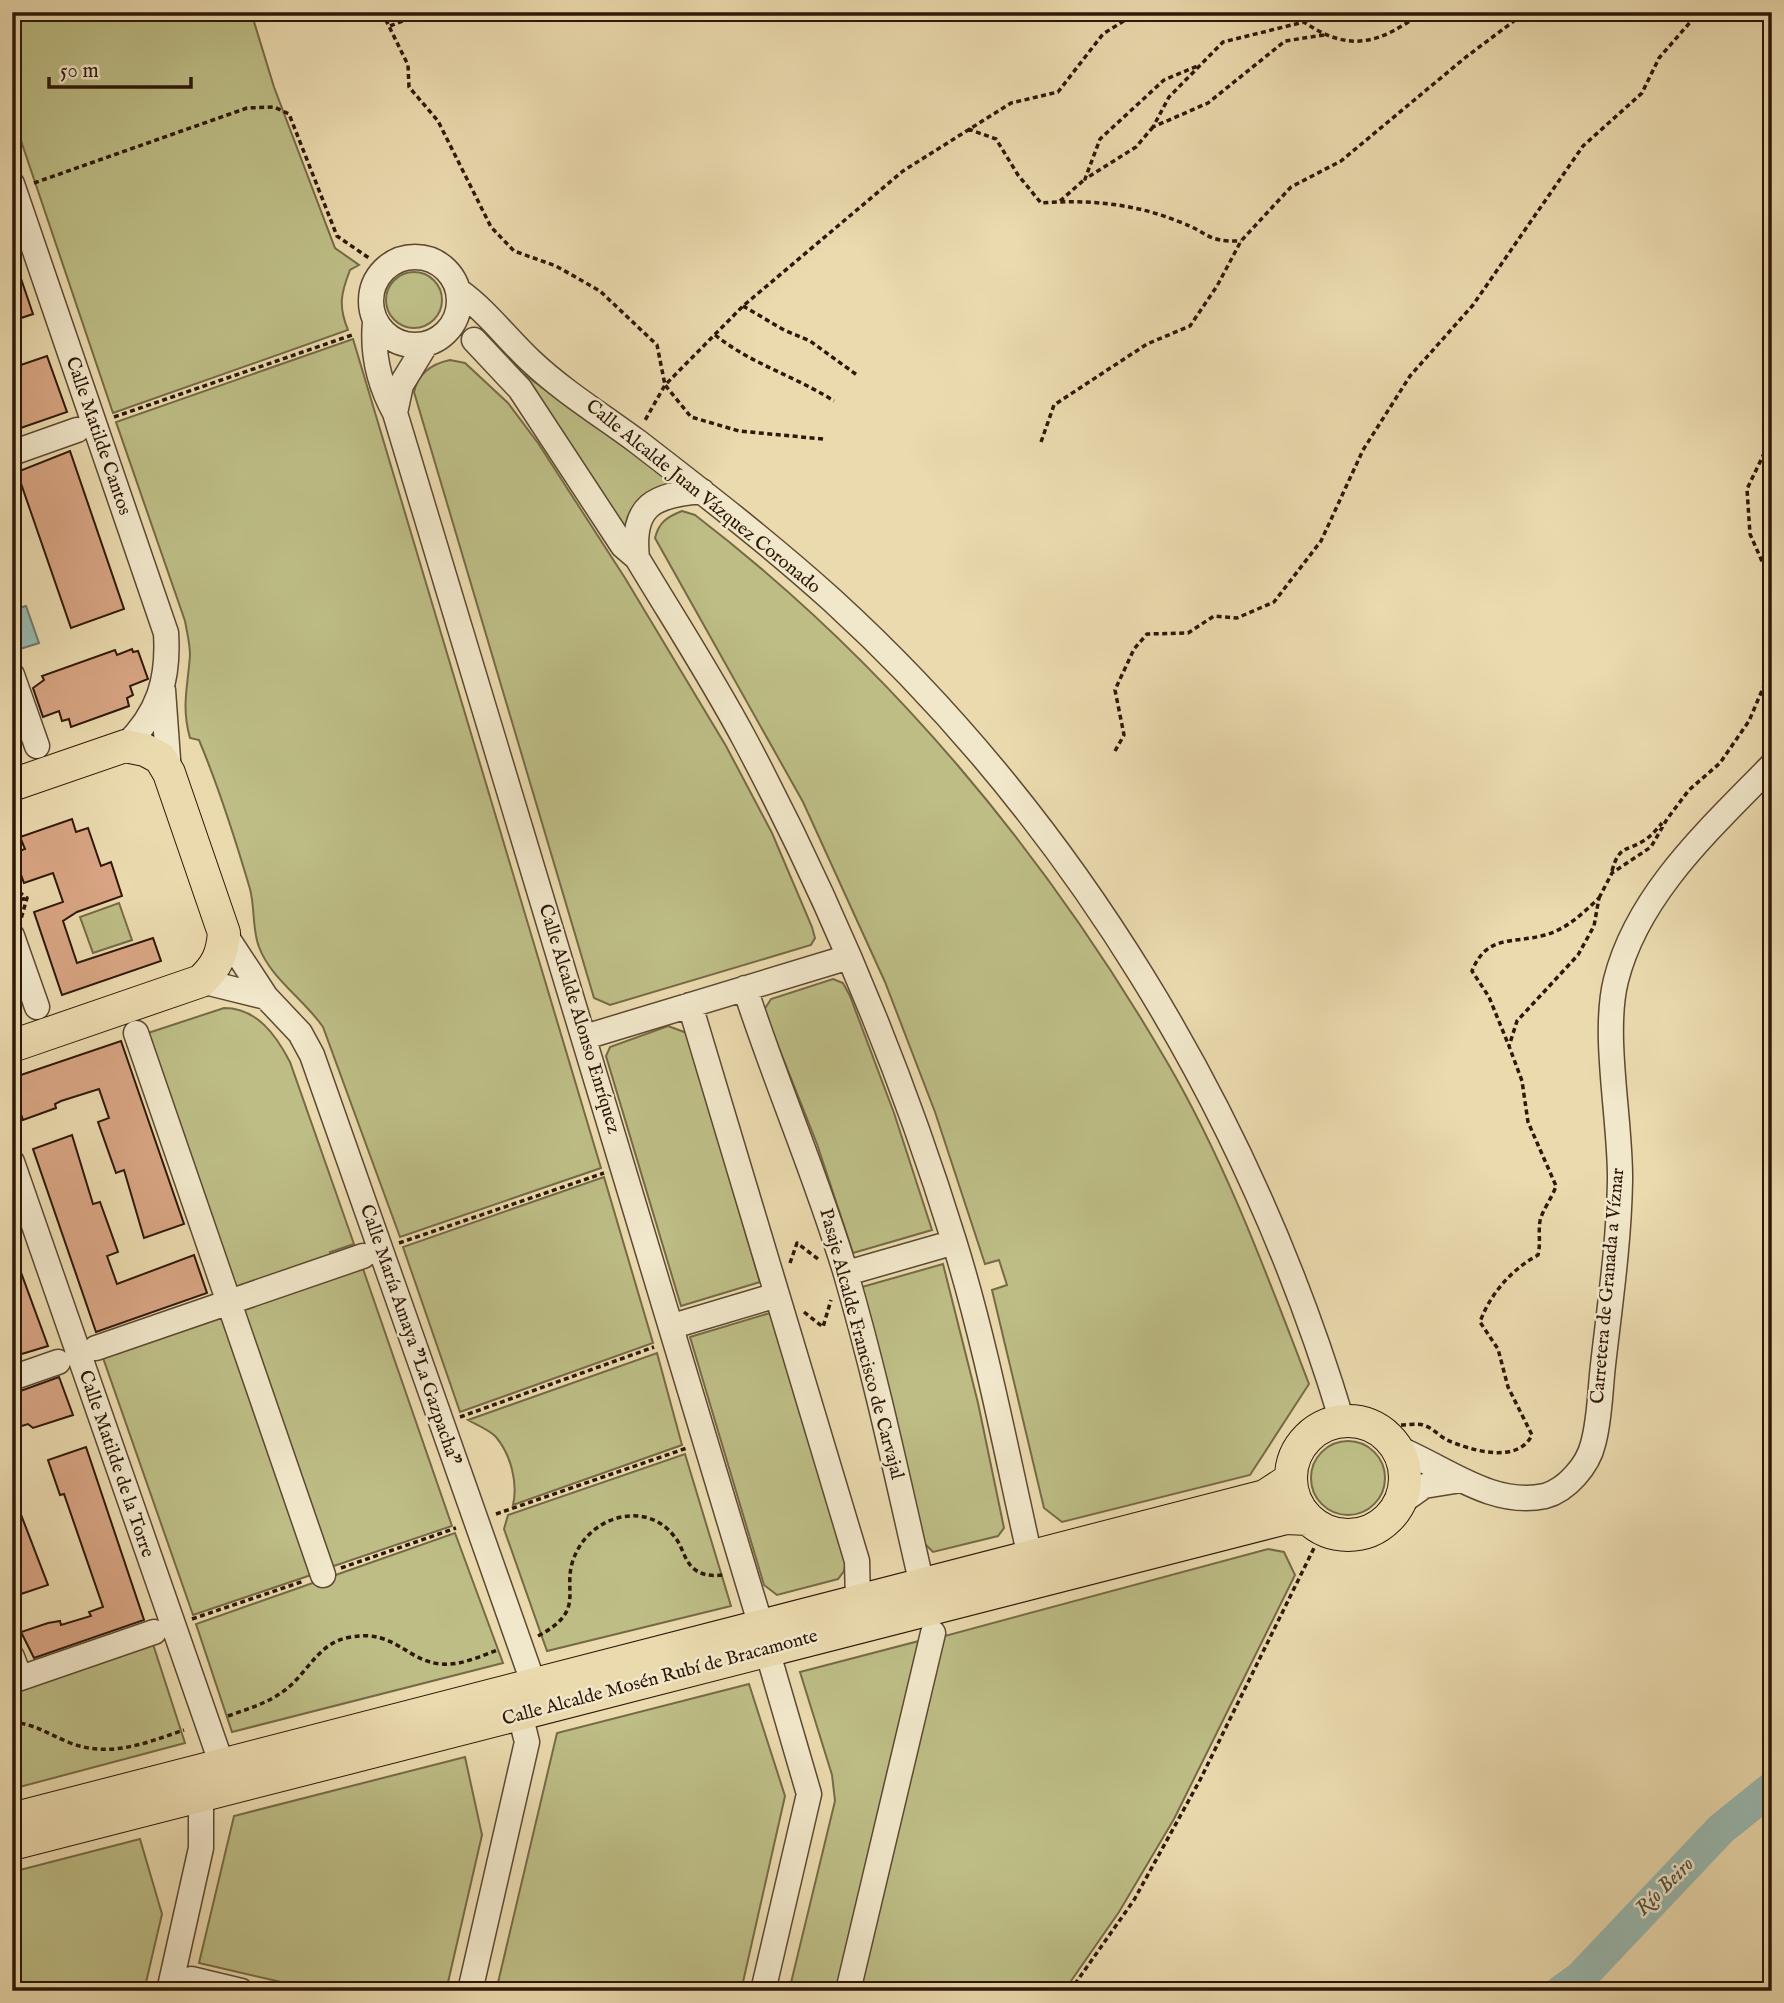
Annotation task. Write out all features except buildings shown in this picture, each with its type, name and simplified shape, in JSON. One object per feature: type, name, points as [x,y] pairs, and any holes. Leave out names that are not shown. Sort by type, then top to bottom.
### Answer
[{"type":"main road","points":[[12,785],[125,746],[145,750],[160,758],[169,773],[224,933],[223,952],[215,967],[201,981],[12,1046]]},
{"type":"main road","points":[[1342,1421],[1371,1426],[1399,1436],[1405,1487],[1400,1503],[1391,1517],[1374,1530],[1355,1535],[1336,1534],[1319,1528],[1311,1534],[1297,1505],[1291,1479],[1297,1453],[1307,1439],[1319,1429],[1342,1421]]},
{"type":"main road","name":"Calle Alcalde Mosén Rubí de Bracamonte","points":[[12,1844],[520,1714],[764,1638],[858,1601],[1265,1496],[1291,1479]]},
{"type":"main road","name":"Calle Alcalde Mosén Rubí de Bracamonte","points":[[12,1819],[534,1685],[764,1638],[1286,1518],[1311,1534]]},
{"type":"street","name":"Calle Matilde Cantos","points":[[22,184],[166,633],[168,664],[163,690],[169,773]]},
{"type":"street","points":[[395,413],[401,385],[426,344],[450,328],[459,308],[459,291],[442,264],[418,256],[401,258],[383,269],[372,287],[366,327],[393,340],[414,345],[426,344]]},
{"type":"street","name":"Calle Alcalde Juan Vázquez Coronado","points":[[459,291],[531,362],[702,491],[824,594],[901,669],[975,749],[1073,871],[1127,951],[1174,1030],[1234,1144],[1273,1227],[1310,1321],[1342,1421]]},
{"type":"street","name":"Calle Alcalde Alonso Enríquez","points":[[366,327],[387,398],[395,413],[585,1037],[809,1794],[763,1991]]},
{"type":"street","name":"Calle Alcalde Juan Vázquez Coronado","points":[[450,328],[531,362]]},
{"type":"street","points":[[474,340],[520,389],[624,546],[637,558],[743,737],[801,848],[849,957],[909,1108],[954,1242],[988,1366],[1030,1557]]},
{"type":"street","points":[[12,453],[77,430]]},
{"type":"street","points":[[637,558],[635,539],[639,519],[648,505],[660,498],[702,491]]},
{"type":"street","points":[[12,675],[37,746]]},
{"type":"street","name":"Calle Matilde Cantos","points":[[125,746],[141,730],[163,690]]},
{"type":"street","name":"Carretera de Granada a Víznar","points":[[1399,1436],[1461,1480],[1496,1494],[1513,1497],[1546,1496],[1575,1478],[1593,1446],[1609,1313],[1620,1180],[1612,1027],[1615,982],[1630,939],[1647,904],[1772,765]]},
{"type":"street","name":"Calle María Amaya \"La Gazpacha\"","points":[[224,933],[266,997],[295,1026],[312,1055],[534,1685]]},
{"type":"street","points":[[12,936],[37,1007]]},
{"type":"street","points":[[585,1037],[849,957]]},
{"type":"street","points":[[201,981],[266,997]]},
{"type":"street","name":"Pasaje Alcalde Francisco de Carvajal","points":[[745,988],[801,1138],[846,1274],[880,1401],[922,1585]]},
{"type":"street","points":[[690,1005],[857,1561],[858,1601]]},
{"type":"street","points":[[136,1032],[323,1575]]},
{"type":"street","name":"Calle Matilde de la Torre","points":[[12,1163],[222,1765]]},
{"type":"street","points":[[854,1271],[941,1246]]},
{"type":"street","points":[[96,1348],[363,1256]]},
{"type":"street","points":[[683,1323],[767,1298]]},
{"type":"street","points":[[12,1378],[58,1362]]},
{"type":"street","points":[[1400,1503],[1424,1486],[1461,1480]]},
{"type":"street","points":[[15,1672],[154,1632]]},
{"type":"street","points":[[848,1991],[933,1633]]},
{"type":"street","points":[[470,1991],[527,1742],[520,1714]]},
{"type":"street","points":[[169,1991],[201,1849],[201,1796]]},
{"type":"street","points":[[191,1979],[241,1991]]},
{"type":"path","points":[[382,12],[408,65],[410,87],[438,121],[491,227],[514,251],[556,266],[600,291],[657,345],[665,385],[691,417],[739,430],[823,439]]},
{"type":"path","points":[[390,26],[426,12]]},
{"type":"path","points":[[639,431],[665,385],[743,306],[903,171],[1011,103],[1058,92],[1103,34],[1138,12]]},
{"type":"path","points":[[1403,12],[1408,23]]},
{"type":"path","points":[[1060,202],[1085,179],[1136,147],[1153,127],[1169,97],[1223,42],[1257,31],[1304,22],[1324,35],[1355,43],[1380,37],[1408,23],[1422,12]]},
{"type":"path","points":[[1041,442],[1055,405],[1147,344],[1190,326],[1217,286],[1241,241],[1292,187],[1341,161],[1466,57],[1526,12]]},
{"type":"path","points":[[1115,751],[1125,735],[1115,690],[1134,649],[1147,634],[1188,633],[1214,616],[1237,618],[1274,602],[1321,541],[1363,450],[1410,376],[1473,305],[1583,146],[1642,93],[1659,58],[1699,12]]},
{"type":"path","points":[[1153,127],[1208,103],[1285,41],[1324,35]]},
{"type":"path","points":[[1085,179],[1100,139],[1164,80],[1202,64]]},
{"type":"path","points":[[22,184],[247,108],[274,107],[289,114],[337,236],[369,258]]},
{"type":"path","points":[[968,130],[996,139],[1018,175],[1041,203],[1135,207],[1182,222],[1215,241],[1241,241]]},
{"type":"path","points":[[743,306],[784,330],[810,341],[857,374]]},
{"type":"path","points":[[111,418],[366,327]]},
{"type":"path","points":[[715,335],[743,356],[807,384],[834,401]]},
{"type":"path","points":[[1772,437],[1747,489],[1750,534],[1772,584]]},
{"type":"path","points":[[1612,873],[1651,847],[1667,819],[1689,790],[1720,763],[1749,721],[1772,667]]},
{"type":"path","points":[[1399,1436],[1423,1425],[1446,1440],[1480,1451],[1513,1452],[1527,1446],[1532,1435],[1508,1387],[1498,1349],[1480,1322],[1502,1284],[1524,1262],[1538,1255],[1541,1243],[1539,1219],[1550,1205],[1556,1186],[1528,1122],[1522,1081],[1509,1046],[1489,998],[1472,971],[1479,953],[1491,945],[1546,935],[1577,919],[1598,898],[1612,873],[1616,857],[1627,846],[1643,841],[1667,819]]},
{"type":"path","points":[[12,887],[28,898],[12,902]]},
{"type":"path","points":[[1509,1046],[1517,1021],[1578,955],[1594,926],[1598,898]]},
{"type":"path","points":[[398,1244],[606,1172]]},
{"type":"path","points":[[789,1267],[797,1243],[827,1265]]},
{"type":"path","points":[[802,1310],[823,1327],[834,1289]]},
{"type":"path","points":[[458,1418],[658,1346]]},
{"type":"path","points":[[494,1515],[687,1448]]},
{"type":"path","points":[[538,1637],[558,1626],[567,1615],[572,1561],[586,1535],[601,1523],[619,1516],[657,1521],[674,1535],[691,1567],[709,1576],[725,1575]]},
{"type":"path","points":[[1070,1991],[1134,1900],[1200,1780],[1311,1534]]},
{"type":"path","points":[[223,1717],[271,1700],[292,1685],[312,1657],[347,1637],[384,1637],[429,1662],[444,1664],[459,1663],[500,1649]]},
{"type":"path","points":[[12,1722],[41,1727],[66,1742],[90,1749],[140,1745],[184,1730]]},
{"type":"green space","points":[[12,12],[251,12],[274,87],[335,248],[359,265],[350,270],[343,293],[342,307],[348,330],[113,413],[12,114]]},
{"type":"green space","points":[[408,272],[420,272],[430,276],[438,284],[442,300],[438,316],[430,324],[420,328],[408,328],[398,324],[390,316],[386,306],[386,294],[390,284],[398,276]]},
{"type":"green space","points":[[353,339],[601,1168],[400,1237],[323,1027],[271,969],[259,947],[250,889],[233,832],[199,740],[190,738],[187,727],[186,696],[190,655],[185,621],[116,422]]},
{"type":"green space","points":[[450,360],[465,363],[508,403],[538,443],[625,578],[726,746],[772,833],[812,927],[815,938],[811,945],[610,1005],[594,998],[414,392],[426,370]]},
{"type":"green space","points":[[514,367],[677,485],[628,544]]},
{"type":"green space","points":[[682,511],[695,515],[766,572],[833,633],[958,765],[1069,909],[1120,984],[1167,1062],[1227,1180],[1309,1384],[1250,1475],[1062,1522],[1044,1508],[992,1290],[1007,1285],[999,1260],[985,1264],[935,1112],[885,982],[803,802],[655,538],[664,521]]},
{"type":"green space","points":[[119,903],[132,940],[93,953],[80,917]]},
{"type":"green space","points":[[833,979],[843,983],[850,996],[894,1113],[932,1230],[853,1253],[817,1144],[764,1010],[771,999]]},
{"type":"green space","points":[[224,1008],[236,1009],[256,1018],[272,1033],[290,1062],[354,1244],[330,1252],[334,1263],[232,1297],[142,1035]]},
{"type":"green space","points":[[668,1026],[687,1033],[760,1282],[681,1306],[606,1056],[610,1047]]},
{"type":"green space","points":[[604,1177],[653,1343],[460,1412],[403,1247]]},
{"type":"green space","points":[[361,1263],[452,1526],[325,1569],[237,1305]]},
{"type":"green space","points":[[943,1264],[978,1403],[1004,1528],[998,1536],[933,1552],[923,1542],[862,1287]]},
{"type":"green space","points":[[226,1308],[317,1573],[193,1615],[101,1352]]},
{"type":"green space","points":[[770,1313],[846,1562],[838,1579],[777,1595],[764,1585],[690,1337]]},
{"type":"green space","points":[[657,1353],[682,1445],[513,1505],[514,1479],[506,1452],[493,1434],[468,1420]]},
{"type":"green space","points":[[1348,1441],[1362,1444],[1374,1452],[1382,1464],[1385,1478],[1382,1492],[1374,1504],[1362,1512],[1348,1515],[1334,1512],[1322,1504],[1314,1492],[1311,1478],[1314,1464],[1322,1452],[1334,1444]]},
{"type":"green space","points":[[685,1454],[731,1606],[547,1651],[504,1529],[508,1515]]},
{"type":"green space","points":[[455,1533],[503,1663],[232,1732],[196,1624]]},
{"type":"green space","points":[[1268,1549],[1284,1552],[1295,1575],[1174,1819],[1119,1912],[1064,1991],[860,1991],[941,1637]]},
{"type":"green space","points":[[151,1638],[185,1743],[12,1789],[12,1691]]},
{"type":"green space","points":[[919,1641],[837,1991],[789,1991],[835,1801],[832,1775],[800,1672]]},
{"type":"green space","points":[[749,1684],[785,1796],[741,1991],[496,1991],[557,1733]]},
{"type":"green space","points":[[465,1757],[482,1835],[446,1991],[320,1991],[199,1963],[234,1816]]},
{"type":"green space","points":[[140,1839],[162,1914],[144,1991],[12,1991],[12,1872]]},
{"type":"water","points":[[26,606],[39,643],[20,649],[12,628],[12,610]]},
{"type":"waterway","name":"Río Beiro","points":[[1562,1991],[1580,1978],[1721,1829],[1772,1788]]}]
